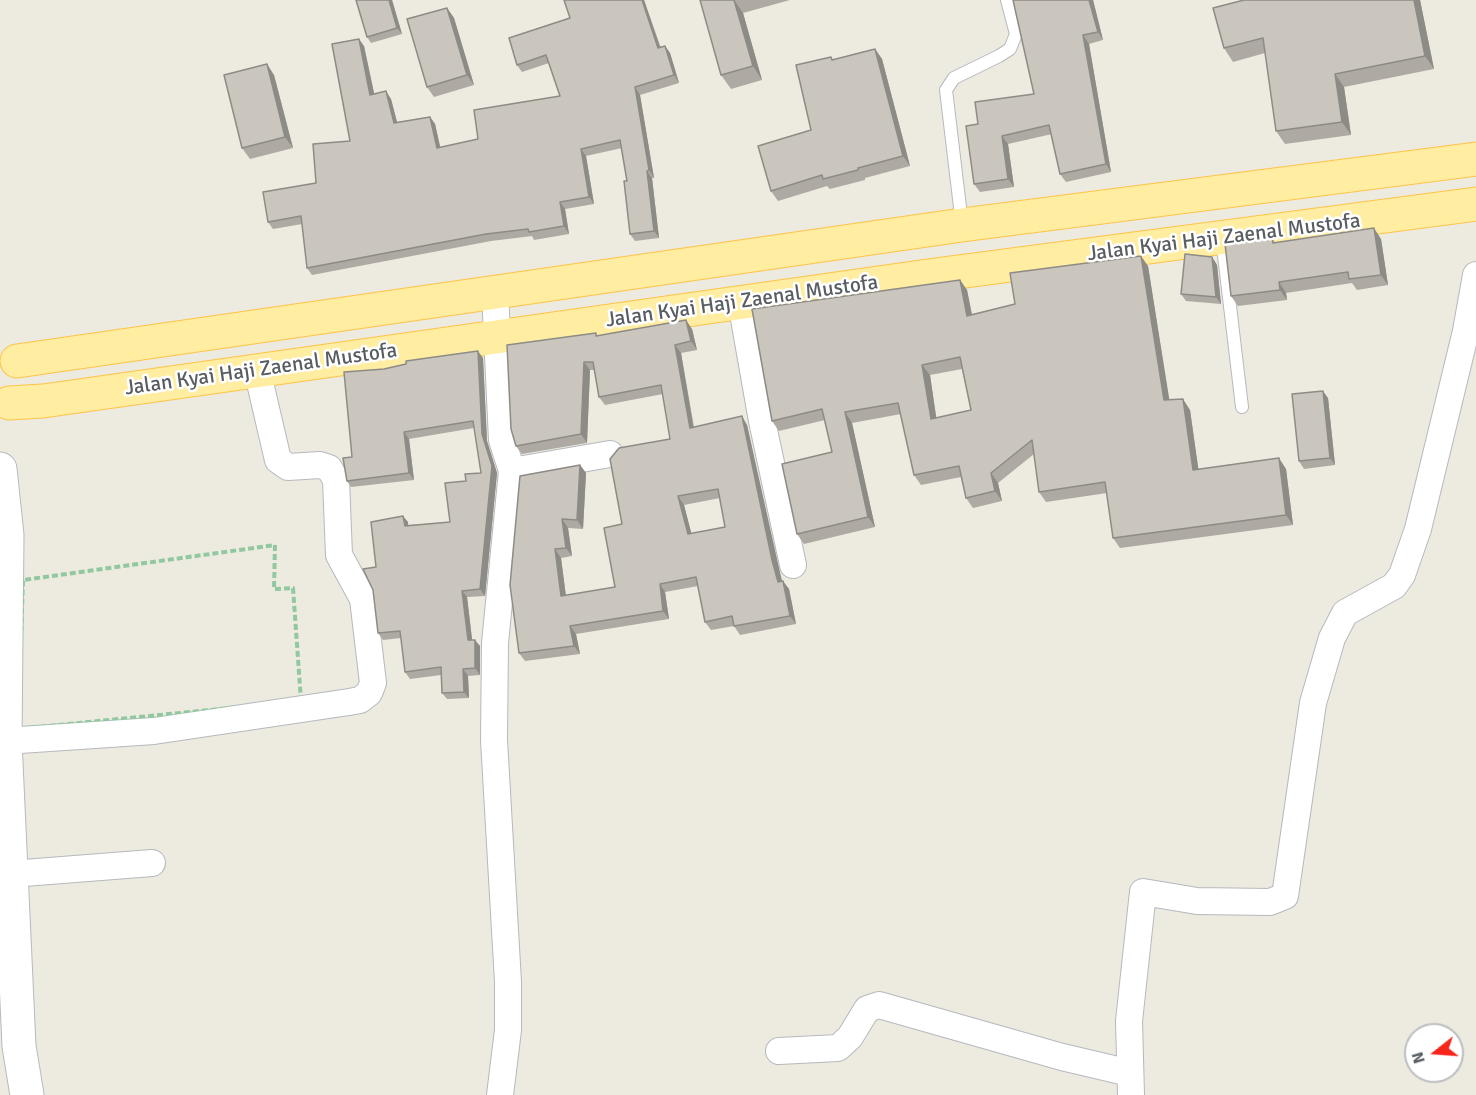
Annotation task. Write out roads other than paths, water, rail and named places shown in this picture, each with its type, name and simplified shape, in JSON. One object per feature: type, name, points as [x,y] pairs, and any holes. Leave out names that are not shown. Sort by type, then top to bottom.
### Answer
[{"type":"main road","name":"Jalan Kyai Haji Zaenal Mustofa","points":[[9,357],[495,292],[962,225],[1476,159]]},
{"type":"main road","points":[[1372,172],[1372,219]]},
{"type":"main road","name":"Jalan Kyai Haji Zaenal Mustofa","points":[[4,404],[934,275],[1476,204]]},
{"type":"main road","points":[[930,230],[934,275]]},
{"type":"main road","points":[[4,404],[23,389],[25,379],[9,357]]},
{"type":"main road","points":[[0,469],[8,535],[5,741],[11,874],[8,971],[27,1095]]},
{"type":"street","points":[[779,1051],[838,1048],[850,1038],[867,1009],[879,1005],[1062,1057],[1130,1084],[1129,1021],[1143,892],[1197,901],[1270,902],[1285,896],[1313,703],[1332,638],[1345,613],[1394,586],[1402,575],[1421,518],[1466,331],[1476,275]]},
{"type":"street","points":[[495,292],[495,337],[502,440],[512,471],[495,643],[494,740],[508,982],[508,1030],[500,1095]]},
{"type":"street","points":[[741,302],[762,421],[793,565]]},
{"type":"street","points":[[5,741],[154,731],[349,702],[360,700],[369,693],[373,683],[363,599],[339,555],[336,480],[329,468],[320,465],[288,467],[278,460],[257,370]]},
{"type":"street","points":[[512,471],[610,454]]},
{"type":"street","points":[[11,874],[152,862]]},
{"type":"lane","points":[[962,225],[946,90],[954,78],[1010,49],[1016,34],[1007,0]]},
{"type":"lane","points":[[1222,238],[1242,407]]}]
